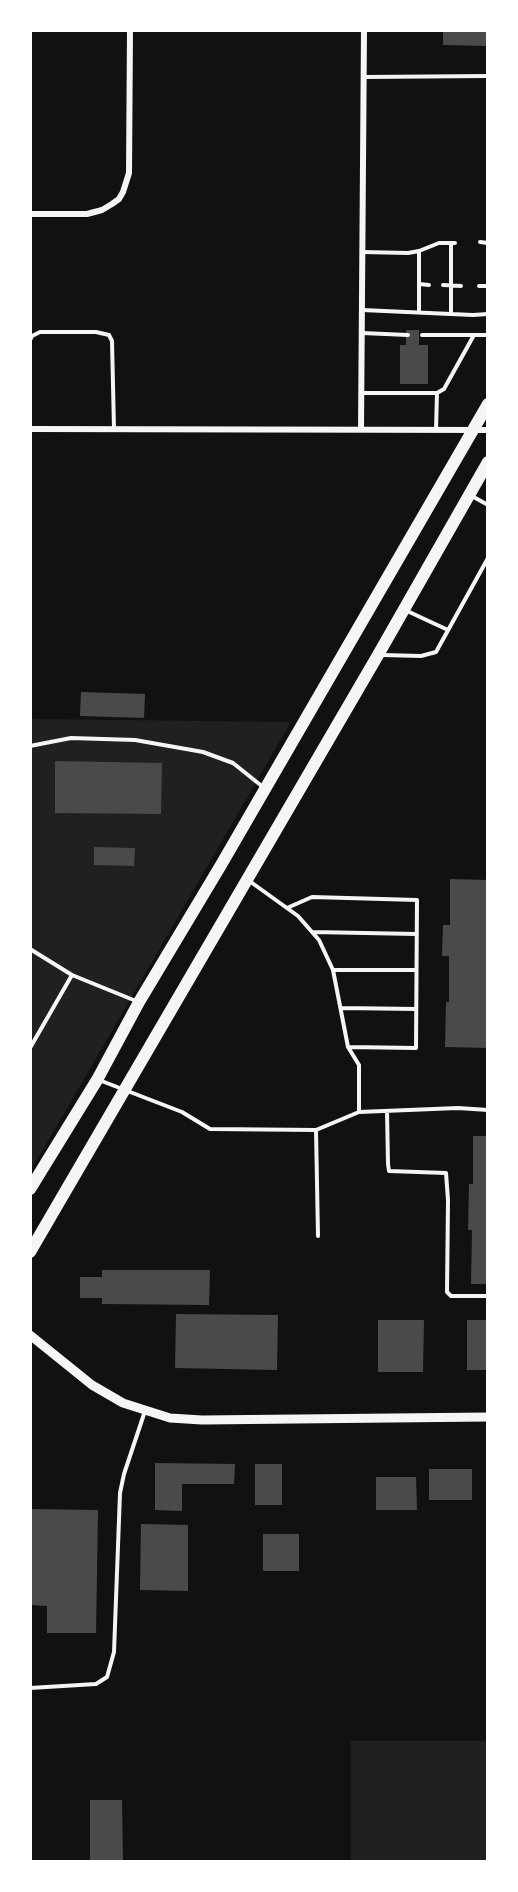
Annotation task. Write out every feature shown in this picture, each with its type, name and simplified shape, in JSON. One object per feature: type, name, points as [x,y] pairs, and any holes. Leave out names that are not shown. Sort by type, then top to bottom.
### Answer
[{"type":"main road","points":[[30,1189],[98,1080],[140,1002],[488,404]]},
{"type":"main road","points":[[30,1252],[488,462]]},
{"type":"street","points":[[30,214],[87,214],[102,210],[119,199],[128,183],[130,30]]},
{"type":"street","points":[[361,429],[364,30]]},
{"type":"street","points":[[30,429],[488,430]]},
{"type":"street","points":[[30,1335],[92,1385],[123,1403],[170,1418],[202,1420],[488,1417]]},
{"type":"lane","points":[[364,77],[488,76]]},
{"type":"lane","points":[[480,242],[488,243]]},
{"type":"lane","points":[[363,252],[419,251],[439,243],[453,243],[451,314]]},
{"type":"lane","points":[[419,251],[419,312]]},
{"type":"lane","points":[[419,285],[429,285]]},
{"type":"lane","points":[[443,285],[461,286]]},
{"type":"lane","points":[[479,286],[488,286]]},
{"type":"lane","points":[[362,310],[488,314]]},
{"type":"lane","points":[[30,340],[32,336],[40,332],[110,334],[114,429]]},
{"type":"lane","points":[[362,333],[408,334]]},
{"type":"lane","points":[[422,335],[488,335]]},
{"type":"lane","points":[[362,393],[437,393],[444,389],[474,335]]},
{"type":"lane","points":[[436,430],[437,393]]},
{"type":"lane","points":[[470,494],[488,505]]},
{"type":"lane","points":[[378,655],[421,656],[436,652],[488,558]]},
{"type":"lane","points":[[404,610],[448,630]]},
{"type":"lane","points":[[30,746],[71,738],[135,740],[203,752],[233,764],[264,788]]},
{"type":"lane","points":[[247,879],[298,916],[319,940],[333,970],[348,1047],[359,1065],[359,1112]]},
{"type":"lane","points":[[287,908],[312,897],[417,900],[416,1048],[348,1047]]},
{"type":"lane","points":[[311,932],[417,934]]},
{"type":"lane","points":[[30,949],[72,975],[140,1002]]},
{"type":"lane","points":[[333,970],[416,970]]},
{"type":"lane","points":[[30,1048],[72,975]]},
{"type":"lane","points":[[342,1008],[416,1009]]},
{"type":"lane","points":[[98,1080],[182,1112],[210,1129],[316,1130],[359,1112],[458,1108],[488,1110]]},
{"type":"lane","points":[[387,1111],[389,1171],[446,1173],[447,1292],[451,1296],[488,1296]]},
{"type":"lane","points":[[316,1130],[318,1236]]},
{"type":"lane","points":[[30,1688],[96,1684],[107,1677],[114,1652],[120,1493],[145,1411]]},
{"type":"shaded area","points":[[30,719],[291,722],[30,1172]]},
{"type":"shaded area","points":[[351,1741],[488,1741],[488,1862],[351,1862]]},
{"type":"building","points":[[443,30],[488,30],[488,46],[443,45]]},
{"type":"building","points":[[406,330],[419,330],[419,345],[428,345],[428,384],[400,384],[400,345],[406,345]]},
{"type":"building","points":[[81,692],[145,694],[144,718],[80,716]]},
{"type":"building","points":[[55,761],[162,763],[161,814],[55,813]]},
{"type":"building","points":[[94,847],[135,848],[134,866],[94,865]]},
{"type":"building","points":[[450,879],[488,880],[488,1048],[445,1047],[446,1002],[449,1002],[449,956],[442,956],[443,925],[450,925]]},
{"type":"building","points":[[473,1136],[488,1136],[488,1284],[471,1284],[472,1230],[468,1230],[469,1184],[473,1184]]},
{"type":"building","points":[[102,1270],[210,1270],[209,1305],[102,1304],[102,1298],[80,1298],[80,1277],[102,1277]]},
{"type":"building","points":[[176,1314],[278,1315],[277,1370],[175,1368]]},
{"type":"building","points":[[378,1320],[424,1320],[423,1372],[378,1372]]},
{"type":"building","points":[[467,1320],[487,1320],[487,1370],[467,1370]]},
{"type":"building","points":[[155,1463],[235,1464],[234,1484],[182,1484],[182,1511],[155,1510]]},
{"type":"building","points":[[255,1464],[282,1464],[282,1505],[255,1505]]},
{"type":"building","points":[[429,1469],[472,1469],[472,1500],[429,1500]]},
{"type":"building","points":[[376,1477],[416,1477],[417,1510],[376,1510]]},
{"type":"building","points":[[30,1509],[98,1510],[96,1633],[47,1633],[47,1606],[30,1605]]},
{"type":"building","points":[[141,1524],[188,1525],[188,1591],[140,1590]]},
{"type":"building","points":[[263,1534],[299,1534],[299,1571],[263,1571]]},
{"type":"building","points":[[90,1800],[122,1800],[123,1862],[90,1862]]}]
